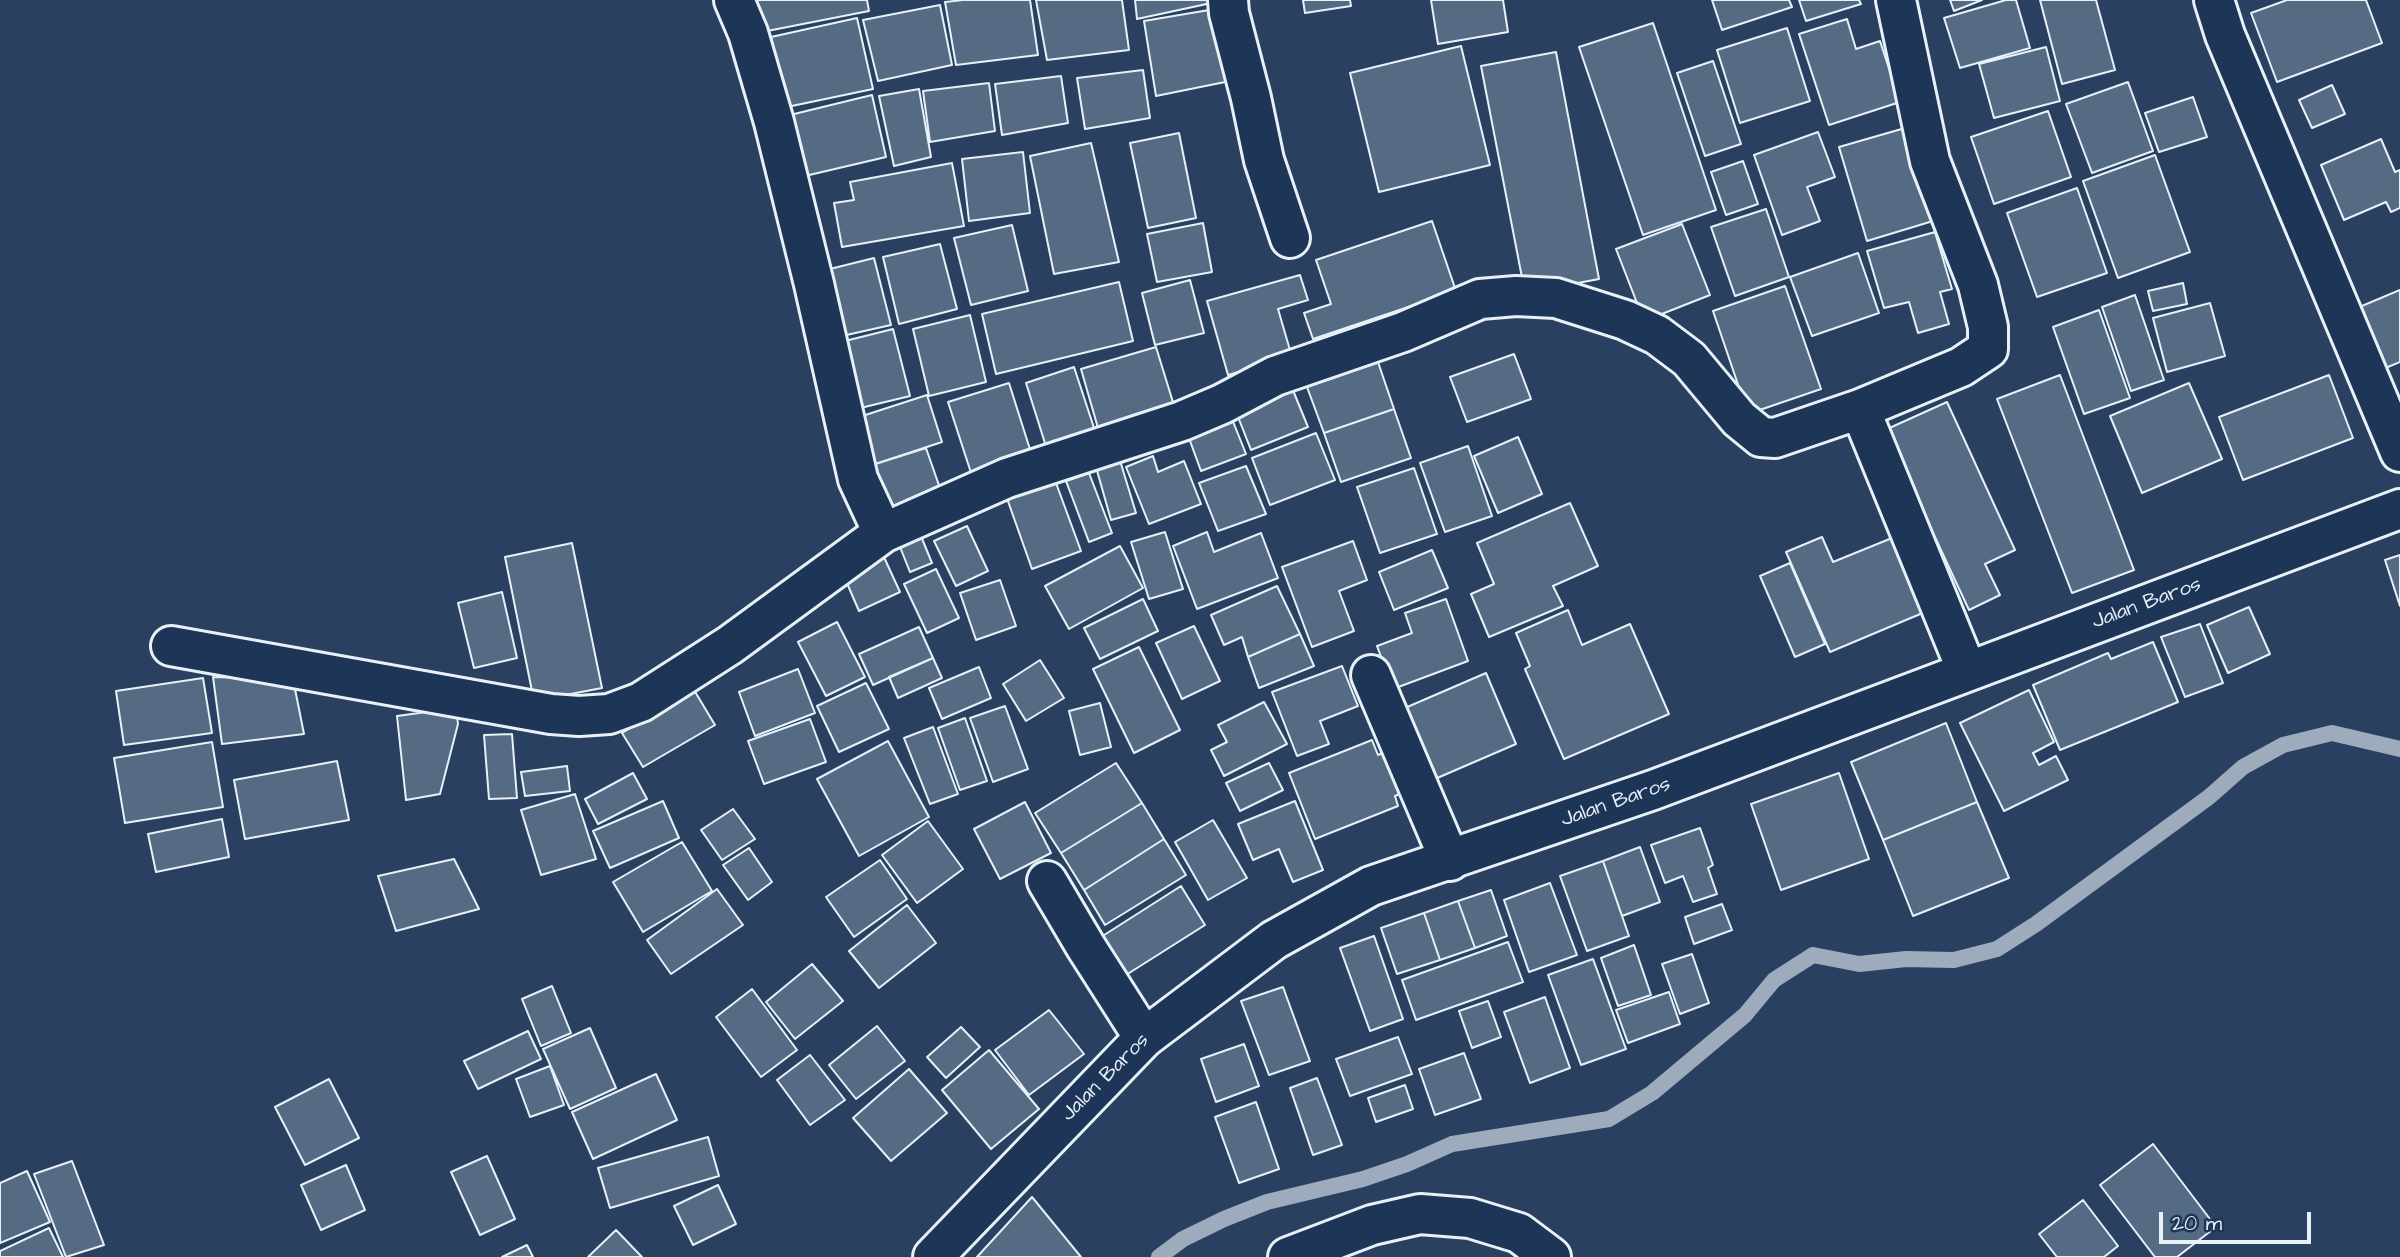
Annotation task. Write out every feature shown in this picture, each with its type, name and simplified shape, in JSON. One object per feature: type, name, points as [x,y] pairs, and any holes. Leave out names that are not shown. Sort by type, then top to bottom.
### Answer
[{"type":"street","points":[[734,0],[748,33],[774,122],[858,480],[883,533]]},
{"type":"street","points":[[1228,0],[1264,160],[1290,238]]},
{"type":"street","points":[[171,646],[551,714],[609,714],[641,702],[730,645],[883,533],[1007,478],[1182,421],[1222,404],[1275,376],[1403,332],[1480,299],[1516,296],[1556,298],[1636,325],[1657,335],[1689,359],[1739,419],[1762,438],[1774,438],[1860,409],[1961,367],[1988,349],[1988,327],[1978,285],[1930,161],[1896,0]]},
{"type":"street","points":[[2214,0],[2225,36],[2400,452]]},
{"type":"street","points":[[1860,409],[1967,671]]},
{"type":"street","name":"Jalan Baros","points":[[933,1257],[1144,1038],[1274,940],[1371,886],[1653,790],[2400,509]]},
{"type":"street","points":[[1371,675],[1450,861]]},
{"type":"street","points":[[1047,881],[1144,1038]]},
{"type":"street","points":[[1288,1257],[1372,1225],[1420,1214],[1470,1218],[1519,1233],[1551,1257]]},
{"type":"building","points":[[755,0],[867,0],[869,11],[762,32]]},
{"type":"building","points":[[1030,0],[1038,55],[956,65],[945,2]]},
{"type":"building","points":[[1036,0],[1122,0],[1129,50],[1047,60]]},
{"type":"building","points":[[1135,0],[1216,0],[1216,2],[1137,19]]},
{"type":"building","points":[[1303,0],[1350,0],[1351,6],[1305,13]]},
{"type":"building","points":[[1431,0],[1503,0],[1508,32],[1438,44]]},
{"type":"building","points":[[1712,0],[1789,0],[1792,7],[1722,30]]},
{"type":"building","points":[[1799,0],[1859,0],[1861,4],[1806,21]]},
{"type":"building","points":[[1950,0],[1982,0],[1954,11]]},
{"type":"building","points":[[2006,0],[2016,0],[2030,48],[1960,68],[1944,18]]},
{"type":"building","points":[[2040,0],[2096,0],[2115,70],[2062,84]]},
{"type":"building","points":[[2287,0],[2366,0],[2382,43],[2277,82],[2251,13]]},
{"type":"building","points":[[940,5],[952,65],[878,81],[863,20]]},
{"type":"building","points":[[1221,8],[1235,80],[1156,96],[1144,21]]},
{"type":"building","points":[[857,18],[873,89],[787,107],[771,37]]},
{"type":"building","points":[[1847,19],[1856,49],[1880,41],[1900,102],[1829,125],[1799,34]]},
{"type":"building","points":[[1653,23],[1716,210],[1643,235],[1579,47]]},
{"type":"building","points":[[1787,28],[1810,101],[1740,123],[1717,50]]},
{"type":"building","points":[[1461,46],[1490,165],[1379,192],[1350,73]]},
{"type":"building","points":[[2046,47],[2060,101],[1994,118],[1979,64]]},
{"type":"building","points":[[1556,52],[1599,279],[1525,293],[1481,66]]},
{"type":"building","points":[[1713,61],[1741,144],[1705,156],[1677,73]]},
{"type":"building","points":[[1143,70],[1150,118],[1085,129],[1077,78]]},
{"type":"building","points":[[1061,76],[1068,123],[1002,135],[995,84]]},
{"type":"building","points":[[2128,82],[2153,151],[2092,173],[2066,104]]},
{"type":"building","points":[[989,83],[995,131],[930,142],[923,91]]},
{"type":"building","points":[[2332,85],[2345,114],[2312,128],[2299,100]]},
{"type":"building","points":[[919,89],[931,157],[894,166],[879,96]]},
{"type":"building","points":[[872,95],[886,157],[805,176],[790,115]]},
{"type":"building","points":[[2193,97],[2207,137],[2159,152],[2145,113]]},
{"type":"building","points":[[2048,111],[2071,177],[1994,204],[1971,137]]},
{"type":"building","points":[[1905,128],[1933,221],[1867,241],[1839,147]]},
{"type":"building","points":[[1818,132],[1835,177],[1807,187],[1820,221],[1782,235],[1754,155]]},
{"type":"building","points":[[1179,133],[1196,218],[1148,228],[1130,143]]},
{"type":"building","points":[[2381,139],[2395,172],[2400,170],[2400,208],[2391,212],[2386,202],[2344,220],[2321,165]]},
{"type":"building","points":[[1091,143],[1119,262],[1054,274],[1030,156]]},
{"type":"building","points":[[1023,152],[1030,213],[969,221],[962,159]]},
{"type":"building","points":[[2155,155],[2190,252],[2118,278],[2083,181]]},
{"type":"building","points":[[1743,161],[1758,204],[1726,215],[1711,172]]},
{"type":"building","points":[[952,163],[964,226],[842,247],[834,203],[854,200],[850,182]]},
{"type":"building","points":[[2077,188],[2107,273],[2037,297],[2007,213]]},
{"type":"building","points":[[1766,209],[1789,277],[1735,296],[1711,227]]},
{"type":"building","points":[[1432,221],[1456,291],[1313,339],[1304,313],[1331,304],[1316,260]]},
{"type":"building","points":[[1203,223],[1212,272],[1157,282],[1147,234]]},
{"type":"building","points":[[1682,224],[1710,295],[1644,321],[1616,249]]},
{"type":"building","points":[[1012,225],[1028,291],[971,305],[954,238]]},
{"type":"building","points":[[1935,232],[1952,289],[1940,292],[1949,324],[1918,333],[1909,302],[1884,308],[1867,251]]},
{"type":"building","points":[[940,244],[957,309],[899,324],[883,257]]},
{"type":"building","points":[[1858,253],[1879,313],[1812,336],[1790,277]]},
{"type":"building","points":[[874,258],[891,325],[833,338],[818,272]]},
{"type":"building","points":[[1300,275],[1308,300],[1278,309],[1292,357],[1228,375],[1207,301]]},
{"type":"building","points":[[1190,280],[1204,333],[1155,345],[1142,293]]},
{"type":"building","points":[[1119,282],[1133,341],[996,374],[982,314]]},
{"type":"building","points":[[2183,283],[2187,304],[2153,311],[2148,291]]},
{"type":"building","points":[[1785,286],[1821,389],[1748,414],[1713,311]]},
{"type":"building","points":[[2400,290],[2400,362],[2376,372],[2350,311]]},
{"type":"building","points":[[2135,295],[2164,380],[2131,391],[2102,307]]},
{"type":"building","points":[[2210,303],[2225,356],[2167,372],[2153,318]]},
{"type":"building","points":[[2099,310],[2130,398],[2084,414],[2053,327]]},
{"type":"building","points":[[970,315],[986,382],[929,396],[913,329]]},
{"type":"building","points":[[893,329],[910,396],[852,410],[837,343]]},
{"type":"building","points":[[1156,347],[1176,412],[1100,435],[1081,369]]},
{"type":"building","points":[[1514,354],[1531,399],[1467,422],[1450,377]]},
{"type":"building","points":[[1378,362],[1394,409],[1324,433],[1307,387]]},
{"type":"building","points":[[1074,367],[1098,440],[1049,456],[1026,383]]},
{"type":"building","points":[[2060,375],[2134,570],[2072,593],[1997,399]]},
{"type":"building","points":[[2329,375],[2353,438],[2243,480],[2219,417]]},
{"type":"building","points":[[1009,383],[1034,462],[974,482],[948,402]]},
{"type":"building","points":[[1290,383],[1308,427],[1251,450],[1233,404]]},
{"type":"building","points":[[2189,383],[2222,459],[2142,493],[2110,416]]},
{"type":"building","points":[[927,395],[942,442],[866,467],[850,420]]},
{"type":"building","points":[[1947,402],[2015,550],[1985,564],[2000,595],[1969,610],[1885,430]]},
{"type":"building","points":[[1394,409],[1411,458],[1341,482],[1324,433]]},
{"type":"building","points":[[1230,414],[1246,454],[1201,471],[1186,430]]},
{"type":"building","points":[[1316,433],[1335,480],[1270,505],[1252,458]]},
{"type":"building","points":[[1518,437],[1542,494],[1498,513],[1474,456]]},
{"type":"building","points":[[1468,446],[1492,516],[1445,532],[1420,463]]},
{"type":"building","points":[[926,448],[942,494],[880,514],[866,467]]},
{"type":"building","points":[[1118,454],[1136,513],[1111,520],[1094,460]]},
{"type":"building","points":[[1153,456],[1158,472],[1184,461],[1201,504],[1149,524],[1126,467]]},
{"type":"building","points":[[1246,466],[1266,514],[1218,531],[1199,483]]},
{"type":"building","points":[[1414,468],[1437,534],[1380,553],[1357,487]]},
{"type":"building","points":[[1052,472],[1081,551],[1032,569],[1004,490]]},
{"type":"building","points":[[1089,473],[1112,533],[1089,542],[1066,481]]},
{"type":"building","points":[[1570,503],[1598,566],[1553,586],[1563,606],[1489,637],[1471,594],[1494,584],[1477,543]]},
{"type":"building","points":[[916,524],[932,563],[910,572],[894,532]]},
{"type":"building","points":[[967,526],[988,571],[956,586],[934,541]]},
{"type":"building","points":[[1165,532],[1183,589],[1149,599],[1131,542]]},
{"type":"building","points":[[1207,532],[1214,552],[1261,533],[1278,578],[1197,609],[1173,546]]},
{"type":"building","points":[[1822,537],[1833,562],[1892,538],[1925,612],[1830,652],[1786,552]]},
{"type":"building","points":[[1353,541],[1367,580],[1339,591],[1354,631],[1312,647],[1282,567]]},
{"type":"building","points":[[572,543],[602,688],[534,701],[505,557]]},
{"type":"building","points":[[1120,546],[1143,588],[1069,629],[1045,586]]},
{"type":"building","points":[[1432,550],[1448,588],[1394,610],[1379,572]]},
{"type":"building","points":[[883,555],[900,592],[859,611],[843,574]]},
{"type":"building","points":[[2400,555],[2400,606],[2385,560]]},
{"type":"building","points":[[1790,563],[1825,644],[1795,657],[1760,576]]},
{"type":"building","points":[[936,569],[959,618],[927,633],[904,584]]},
{"type":"building","points":[[1000,580],[1016,626],[976,640],[960,593]]},
{"type":"building","points":[[1277,586],[1300,634],[1248,657],[1242,637],[1224,645],[1211,615]]},
{"type":"building","points":[[502,592],[517,658],[474,668],[458,603]]},
{"type":"building","points":[[1143,599],[1158,631],[1100,659],[1084,628]]},
{"type":"building","points":[[1446,599],[1468,661],[1393,689],[1377,646],[1412,633],[1405,613]]},
{"type":"building","points":[[2249,607],[2270,654],[2228,673],[2207,625]]},
{"type":"building","points":[[1568,610],[1582,645],[1630,624],[1669,714],[1564,759],[1525,669],[1530,666],[1516,633]]},
{"type":"building","points":[[837,622],[865,677],[826,696],[798,642]]},
{"type":"building","points":[[2200,624],[2223,683],[2185,697],[2161,637]]},
{"type":"building","points":[[1194,626],[1220,681],[1182,699],[1156,643]]},
{"type":"building","points":[[919,627],[933,658],[873,685],[859,654]]},
{"type":"building","points":[[1300,634],[1314,666],[1259,688],[1248,657]]},
{"type":"building","points":[[2153,642],[2178,702],[2060,750],[2033,685],[2108,653],[2111,659]]},
{"type":"building","points":[[1139,647],[1180,730],[1134,753],[1093,669]]},
{"type":"building","points":[[933,658],[942,678],[898,698],[889,677]]},
{"type":"building","points":[[1040,660],[1064,698],[1026,721],[1003,684]]},
{"type":"building","points":[[1342,666],[1358,706],[1320,721],[1329,744],[1297,756],[1272,692]]},
{"type":"building","points":[[979,667],[991,698],[942,719],[929,688]]},
{"type":"building","points":[[798,669],[815,713],[755,736],[739,692]]},
{"type":"building","points":[[1486,673],[1516,744],[1428,782],[1398,711]]},
{"type":"building","points":[[213,677],[293,679],[304,734],[222,744]]},
{"type":"building","points":[[203,678],[212,733],[124,745],[116,691]]},
{"type":"building","points":[[866,683],[889,729],[839,752],[817,706]]},
{"type":"building","points":[[694,690],[715,725],[643,767],[622,733]]},
{"type":"building","points":[[2029,690],[2054,742],[2033,753],[2039,765],[2056,756],[2068,780],[2004,811],[1960,723]]},
{"type":"building","points":[[1264,702],[1287,744],[1224,776],[1211,750],[1227,742],[1218,725]]},
{"type":"building","points":[[1100,703],[1111,747],[1080,755],[1069,711]]},
{"type":"building","points":[[1005,706],[1028,769],[993,782],[970,718]]},
{"type":"building","points":[[456,708],[458,724],[440,794],[406,800],[397,716]]},
{"type":"building","points":[[965,718],[987,781],[960,790],[938,728]]},
{"type":"building","points":[[810,719],[826,762],[764,784],[748,741]]},
{"type":"building","points":[[1946,723],[1977,802],[1883,840],[1851,762]]},
{"type":"building","points":[[933,727],[958,794],[930,804],[904,738]]},
{"type":"building","points":[[512,734],[517,798],[489,799],[484,735]]},
{"type":"building","points":[[1372,740],[1378,755],[1390,750],[1407,791],[1395,796],[1398,806],[1315,839],[1289,773]]},
{"type":"building","points":[[888,741],[929,817],[859,856],[817,779]]},
{"type":"building","points":[[212,742],[223,807],[125,823],[114,758]]},
{"type":"building","points":[[337,761],[349,820],[245,839],[234,780]]},
{"type":"building","points":[[1116,763],[1142,803],[1061,853],[1035,813]]},
{"type":"building","points":[[1269,763],[1283,790],[1240,811],[1226,783]]},
{"type":"building","points":[[567,766],[570,791],[525,796],[521,772]]},
{"type":"building","points":[[633,773],[647,799],[598,824],[585,799]]},
{"type":"building","points":[[1839,773],[1869,859],[1781,890],[1751,804]]},
{"type":"building","points":[[575,794],[596,859],[541,875],[521,810]]},
{"type":"building","points":[[663,801],[679,838],[610,868],[593,831]]},
{"type":"building","points":[[1295,801],[1323,870],[1293,882],[1279,849],[1253,860],[1238,824]]},
{"type":"building","points":[[1025,802],[1051,853],[1000,879],[974,829]]},
{"type":"building","points":[[1977,802],[2009,878],[1913,916],[1883,840]]},
{"type":"building","points":[[1142,803],[1164,839],[1084,890],[1061,853]]},
{"type":"building","points":[[733,809],[755,839],[722,860],[701,830]]},
{"type":"building","points":[[222,819],[229,857],[156,872],[148,834]]},
{"type":"building","points":[[1213,820],[1247,878],[1208,900],[1175,842]]},
{"type":"building","points":[[928,821],[963,869],[917,903],[882,855]]},
{"type":"building","points":[[1700,828],[1713,865],[1708,868],[1717,894],[1693,902],[1683,876],[1665,883],[1651,845]]},
{"type":"building","points":[[1164,839],[1186,875],[1105,925],[1084,890]]},
{"type":"building","points":[[682,842],[712,891],[643,932],[613,882]]},
{"type":"building","points":[[1640,847],[1660,902],[1622,916],[1603,861]]},
{"type":"building","points":[[749,848],[772,882],[748,900],[723,865]]},
{"type":"building","points":[[454,859],[479,909],[396,931],[378,876]]},
{"type":"building","points":[[880,860],[907,899],[854,937],[826,897]]},
{"type":"building","points":[[1603,861],[1629,936],[1587,951],[1560,876]]},
{"type":"building","points":[[1550,883],[1577,955],[1529,972],[1504,900]]},
{"type":"building","points":[[1181,886],[1205,925],[1126,975],[1101,937]]},
{"type":"building","points":[[717,889],[743,925],[671,974],[647,940]]},
{"type":"building","points":[[1491,890],[1507,936],[1475,948],[1458,901]]},
{"type":"building","points":[[1458,901],[1475,948],[1440,960],[1424,913]]},
{"type":"building","points":[[1722,904],[1732,930],[1694,944],[1685,917]]},
{"type":"building","points":[[907,905],[936,943],[879,988],[849,951]]},
{"type":"building","points":[[1424,913],[1440,960],[1397,974],[1381,928]]},
{"type":"building","points":[[1374,936],[1403,1019],[1370,1031],[1340,948]]},
{"type":"building","points":[[1508,942],[1523,982],[1416,1020],[1402,980]]},
{"type":"building","points":[[1634,945],[1651,995],[1618,1006],[1601,958]]},
{"type":"building","points":[[1692,954],[1709,1003],[1680,1014],[1662,964]]},
{"type":"building","points":[[1593,959],[1626,1049],[1581,1065],[1548,975]]},
{"type":"building","points":[[812,964],[843,1001],[795,1039],[766,1002]]},
{"type":"building","points":[[552,986],[571,1033],[541,1046],[522,999]]},
{"type":"building","points":[[1283,987],[1310,1061],[1269,1075],[1241,1001]]},
{"type":"building","points":[[752,989],[797,1050],[761,1077],[716,1017]]},
{"type":"building","points":[[1669,992],[1680,1024],[1628,1043],[1616,1010]]},
{"type":"building","points":[[1545,997],[1570,1068],[1530,1083],[1504,1012]]},
{"type":"building","points":[[1488,1001],[1501,1037],[1472,1048],[1459,1011]]},
{"type":"building","points":[[1049,1010],[1084,1054],[1029,1095],[995,1050]]},
{"type":"building","points":[[877,1026],[905,1061],[856,1099],[829,1065]]},
{"type":"building","points":[[961,1027],[980,1047],[946,1078],[927,1057]]},
{"type":"building","points":[[590,1028],[616,1088],[570,1109],[543,1049]]},
{"type":"building","points":[[528,1031],[541,1059],[478,1089],[464,1061]]},
{"type":"building","points":[[1398,1037],[1412,1074],[1350,1096],[1336,1059]]},
{"type":"building","points":[[1244,1044],[1259,1086],[1216,1102],[1201,1059]]},
{"type":"building","points":[[989,1050],[1039,1109],[991,1149],[942,1090]]},
{"type":"building","points":[[1464,1053],[1481,1099],[1435,1115],[1419,1069]]},
{"type":"building","points":[[810,1055],[845,1100],[810,1125],[777,1080]]},
{"type":"building","points":[[550,1066],[564,1105],[530,1117],[516,1079]]},
{"type":"building","points":[[909,1069],[947,1113],[891,1161],[853,1118]]},
{"type":"building","points":[[656,1074],[677,1120],[593,1159],[572,1112]]},
{"type":"building","points":[[1317,1078],[1342,1145],[1313,1155],[1290,1088]]},
{"type":"building","points":[[329,1079],[359,1138],[305,1165],[275,1107]]},
{"type":"building","points":[[1405,1085],[1413,1109],[1376,1122],[1368,1098]]},
{"type":"building","points":[[1256,1102],[1279,1169],[1239,1183],[1215,1117]]},
{"type":"building","points":[[708,1137],[719,1176],[610,1208],[598,1168]]},
{"type":"building","points":[[2153,1144],[2216,1227],[2177,1257],[2155,1257],[2100,1185]]},
{"type":"building","points":[[487,1156],[515,1219],[480,1235],[451,1172]]},
{"type":"building","points":[[72,1161],[104,1245],[66,1257],[34,1174]]},
{"type":"building","points":[[346,1165],[365,1210],[321,1230],[301,1185]]},
{"type":"building","points":[[27,1171],[50,1222],[0,1243],[0,1183]]},
{"type":"building","points":[[718,1185],[736,1224],[693,1245],[674,1206]]},
{"type":"building","points":[[1032,1197],[1081,1257],[977,1257]]},
{"type":"building","points":[[2083,1200],[2118,1246],[2104,1257],[2057,1257],[2039,1234]]},
{"type":"building","points":[[49,1228],[63,1257],[0,1257],[0,1251]]},
{"type":"building","points":[[616,1230],[642,1257],[588,1257]]},
{"type":"building","points":[[527,1245],[533,1257],[502,1257]]},
{"type":"waterway","points":[[1159,1257],[1183,1239],[1267,1202],[1363,1179],[1407,1164],[1452,1144],[1609,1119],[1652,1093],[1745,1015],[1774,980],[1813,955],[1859,964],[1906,959],[1954,960],[1997,949],[2036,924],[2209,797],[2243,767],[2283,745],[2332,733],[2400,749]]}]
